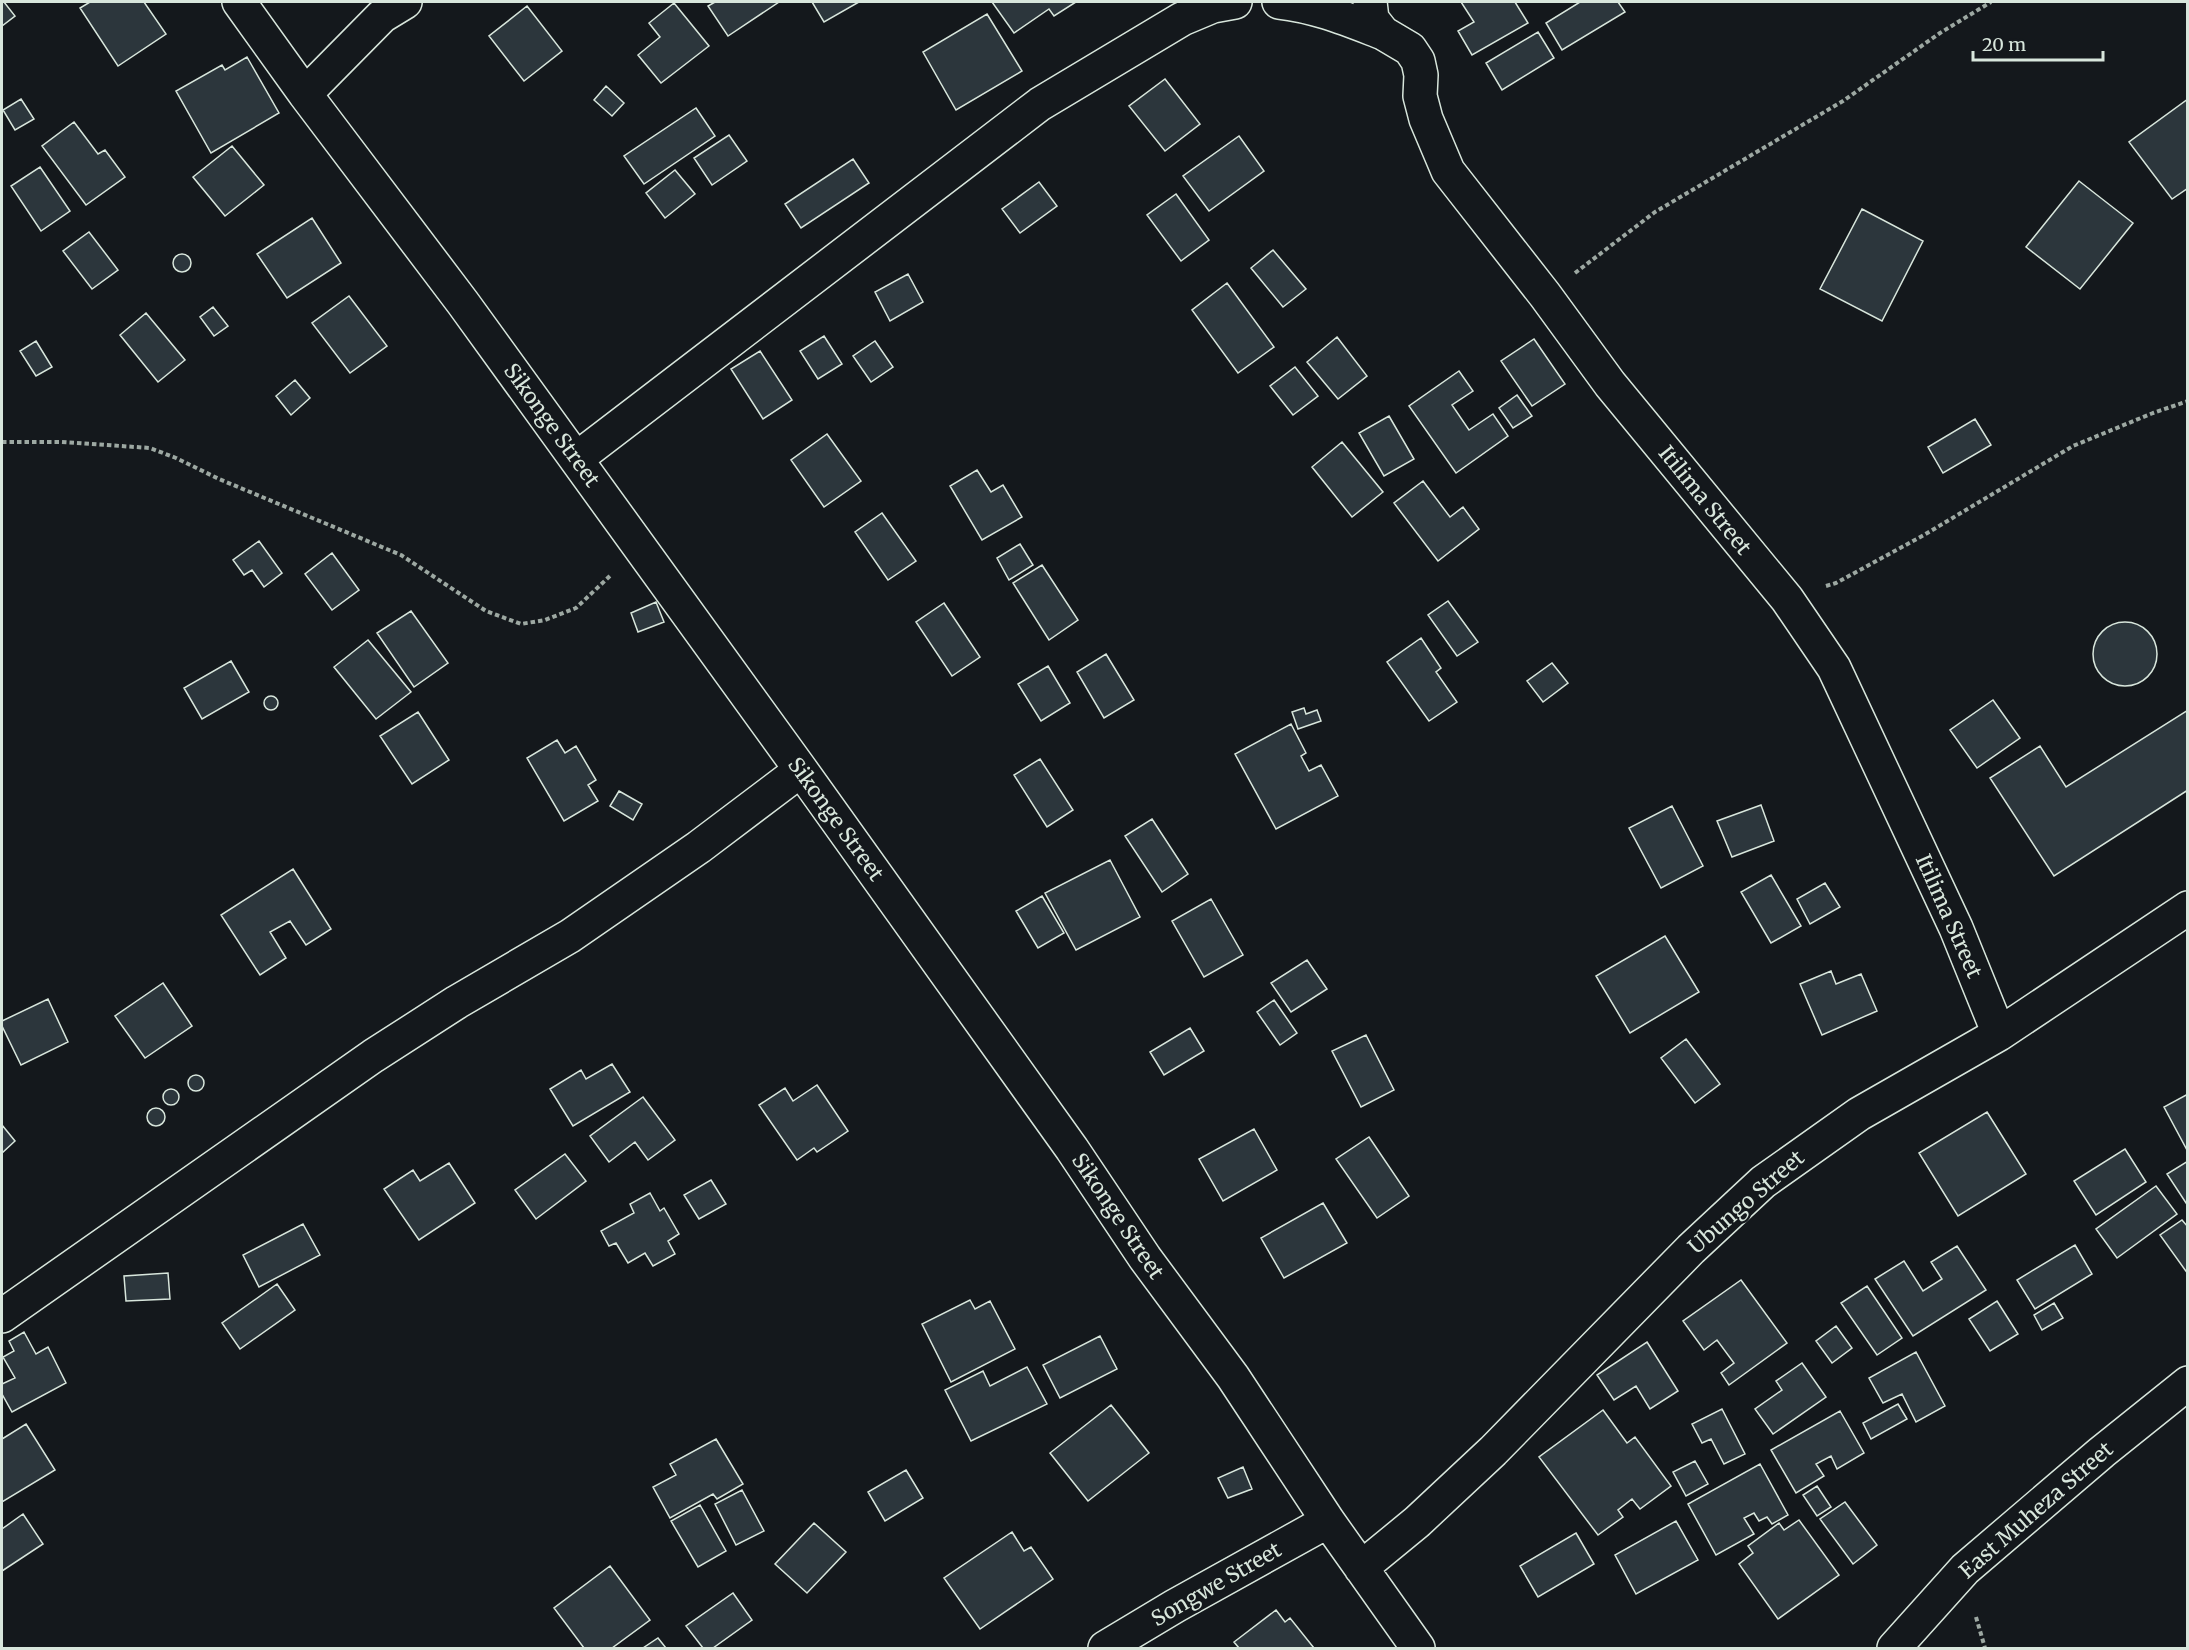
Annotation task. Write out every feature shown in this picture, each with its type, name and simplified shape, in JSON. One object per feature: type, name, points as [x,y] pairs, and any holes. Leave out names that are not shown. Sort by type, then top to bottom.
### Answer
[{"type":"street","name":"Sikonge Street","points":[[239,2],[304,94],[463,303],[801,770],[1072,1149],[1145,1258],[1233,1377],[1328,1521],[1418,1648]]},
{"type":"street","points":[[304,94],[382,15],[405,2]]},
{"type":"street","points":[[576,459],[1040,104],[1182,19],[1213,6],[1235,2]]},
{"type":"street","name":"Itilima Street","points":[[1279,2],[1300,4],[1328,12],[1383,33],[1410,50],[1418,61],[1421,75],[1420,96],[1426,119],[1448,171],[1545,295],[1610,384],[1787,599],[1834,668],[1956,928],[1999,1034]]},
{"type":"street","points":[[1370,2],[1372,19],[1383,33]]},
{"type":"street","points":[[2,1316],[373,1056],[457,1002],[570,936],[699,847],[801,770]]},
{"type":"street","name":"Ubungo Street","points":[[1361,1568],[1417,1522],[1493,1451],[1691,1249],[1763,1182],[1859,1114],[1999,1034],[2187,908]]},
{"type":"street","name":"East Muheza Street","points":[[1894,1648],[1965,1569],[2187,1383]]},
{"type":"street","name":"Songwe Street","points":[[1105,1648],[1175,1606],[1328,1521]]},
{"type":"path","points":[[1545,295],[1654,212],[1843,101],[1940,33],[1991,2]]},
{"type":"path","points":[[1787,599],[1836,583],[1924,535],[2073,446],[2187,401]]},
{"type":"path","points":[[2,442],[62,442],[150,447],[401,555],[486,611],[521,624],[545,620],[576,608],[640,548]]},
{"type":"building","points":[[2,2],[15,16],[2,26]]},
{"type":"building","points":[[90,2],[144,2],[166,34],[118,66],[80,8]]},
{"type":"building","points":[[715,2],[779,2],[728,36],[708,6]]},
{"type":"building","points":[[812,2],[859,2],[824,22]]},
{"type":"building","points":[[992,2],[1076,2],[1054,16],[1049,9],[1014,33]]},
{"type":"building","points":[[1461,2],[1515,2],[1528,23],[1472,55],[1458,31],[1474,22]]},
{"type":"building","points":[[1580,2],[1618,2],[1625,12],[1562,50],[1546,23]]},
{"type":"building","points":[[674,3],[709,46],[661,83],[638,55],[660,37],[649,23]]},
{"type":"building","points":[[527,6],[562,51],[524,81],[489,36]]},
{"type":"building","points":[[987,14],[1022,71],[956,110],[923,52]]},
{"type":"building","points":[[1538,32],[1554,58],[1502,90],[1486,63]]},
{"type":"building","points":[[247,57],[279,113],[211,153],[176,91],[222,65],[225,70]]},
{"type":"building","points":[[1165,79],[1200,124],[1165,151],[1129,106]]},
{"type":"building","points":[[606,86],[624,103],[612,116],[594,100]]},
{"type":"building","points":[[21,99],[34,119],[15,130],[3,110]]},
{"type":"building","points":[[2188,99],[2188,188],[2172,199],[2129,142]]},
{"type":"building","points":[[696,108],[715,136],[644,184],[624,156]]},
{"type":"building","points":[[74,122],[98,154],[105,150],[125,177],[86,205],[42,146]]},
{"type":"building","points":[[729,135],[747,161],[712,185],[694,158]]},
{"type":"building","points":[[1239,136],[1264,171],[1209,211],[1183,176]]},
{"type":"building","points":[[232,146],[264,185],[225,216],[193,177]]},
{"type":"building","points":[[853,159],[869,183],[801,228],[785,204]]},
{"type":"building","points":[[40,167],[70,211],[41,231],[11,186]]},
{"type":"building","points":[[675,170],[695,194],[665,218],[646,193]]},
{"type":"building","points":[[2079,181],[2133,223],[2080,289],[2026,247]]},
{"type":"building","points":[[1039,182],[1057,206],[1020,233],[1002,209]]},
{"type":"building","points":[[1176,194],[1209,240],[1181,261],[1147,215]]},
{"type":"building","points":[[1862,209],[1923,241],[1882,321],[1820,289]]},
{"type":"building","points":[[312,218],[341,263],[287,298],[257,254]]},
{"type":"building","points":[[89,232],[118,270],[92,289],[63,251]]},
{"type":"building","points":[[1273,250],[1306,289],[1283,307],[1251,268]]},
{"type":"building","points":[[182,254],[188,257],[191,263],[188,269],[182,272],[176,269],[173,263],[176,257]]},
{"type":"building","points":[[908,274],[923,302],[890,321],[875,292]]},
{"type":"building","points":[[1227,283],[1274,347],[1238,373],[1192,310]]},
{"type":"building","points":[[349,296],[387,346],[350,373],[312,323]]},
{"type":"building","points":[[213,307],[228,326],[214,336],[200,317]]},
{"type":"building","points":[[146,313],[185,360],[158,382],[120,335]]},
{"type":"building","points":[[824,336],[842,364],[818,379],[800,351]]},
{"type":"building","points":[[1337,337],[1367,376],[1338,399],[1307,362]]},
{"type":"building","points":[[1534,339],[1565,384],[1532,406],[1501,361]]},
{"type":"building","points":[[36,341],[52,367],[36,376],[20,351]]},
{"type":"building","points":[[875,341],[893,367],[871,382],[853,356]]},
{"type":"building","points":[[760,351],[792,400],[763,419],[731,369]]},
{"type":"building","points":[[1295,367],[1318,396],[1293,415],[1270,386]]},
{"type":"building","points":[[1459,371],[1473,391],[1452,405],[1469,430],[1493,414],[1508,436],[1456,473],[1409,406]]},
{"type":"building","points":[[295,380],[310,398],[291,415],[276,396]]},
{"type":"building","points":[[1517,395],[1532,416],[1513,428],[1499,408]]},
{"type":"building","points":[[1389,416],[1414,459],[1384,476],[1359,433]]},
{"type":"building","points":[[1975,419],[1991,445],[1943,473],[1928,447]]},
{"type":"building","points":[[827,434],[861,481],[824,507],[791,460]]},
{"type":"building","points":[[1342,442],[1383,492],[1352,517],[1312,467]]},
{"type":"building","points":[[977,470],[991,492],[1003,485],[1022,517],[982,540],[950,486]]},
{"type":"building","points":[[1423,481],[1450,517],[1463,507],[1479,529],[1438,561],[1394,503]]},
{"type":"building","points":[[882,513],[916,561],[888,580],[855,532]]},
{"type":"building","points":[[259,541],[282,573],[264,587],[252,570],[244,575],[233,560]]},
{"type":"building","points":[[1020,544],[1033,565],[1009,580],[997,558]]},
{"type":"building","points":[[332,553],[359,590],[332,610],[305,574]]},
{"type":"building","points":[[1042,565],[1078,620],[1049,640],[1013,583]]},
{"type":"building","points":[[1448,601],[1478,642],[1457,656],[1428,615]]},
{"type":"building","points":[[656,602],[664,622],[638,632],[631,613]]},
{"type":"building","points":[[944,603],[980,657],[952,676],[916,622]]},
{"type":"building","points":[[411,611],[448,663],[414,687],[377,633]]},
{"type":"building","points":[[2125,622],[2143,628],[2151,636],[2157,654],[2151,672],[2143,680],[2125,686],[2107,680],[2099,672],[2093,654],[2099,636],[2107,628]]},
{"type":"building","points":[[1421,638],[1441,668],[1436,672],[1457,702],[1429,721],[1387,662]]},
{"type":"building","points":[[368,640],[411,692],[376,719],[334,667]]},
{"type":"building","points":[[1106,654],[1134,700],[1104,718],[1077,672]]},
{"type":"building","points":[[231,661],[249,692],[202,719],[184,688]]},
{"type":"building","points":[[1552,663],[1568,683],[1543,702],[1527,681]]},
{"type":"building","points":[[1048,666],[1070,703],[1041,721],[1018,684]]},
{"type":"building","points":[[268,696],[274,696],[278,703],[274,710],[268,710],[264,706],[264,700]]},
{"type":"building","points":[[1993,700],[2020,738],[1977,768],[1950,730]]},
{"type":"building","points":[[1304,708],[1306,714],[1317,710],[1321,721],[1298,729],[1292,712]]},
{"type":"building","points":[[2188,710],[2188,790],[2054,876],[1990,778],[2040,746],[2066,787]]},
{"type":"building","points":[[418,712],[449,760],[412,784],[380,736]]},
{"type":"building","points":[[1291,724],[1306,753],[1301,756],[1309,771],[1321,765],[1338,796],[1276,829],[1235,754]]},
{"type":"building","points":[[557,740],[565,753],[576,746],[596,780],[588,785],[598,801],[564,821],[527,758]]},
{"type":"building","points":[[1040,759],[1073,810],[1047,827],[1014,775]]},
{"type":"building","points":[[619,791],[642,804],[633,820],[610,806]]},
{"type":"building","points":[[1761,805],[1774,841],[1732,857],[1717,821]]},
{"type":"building","points":[[1672,806],[1703,866],[1661,888],[1629,828]]},
{"type":"building","points":[[1152,819],[1188,874],[1162,892],[1125,836]]},
{"type":"building","points":[[1110,860],[1140,917],[1076,950],[1045,893]]},
{"type":"building","points":[[293,869],[331,929],[306,945],[290,921],[270,932],[286,958],[260,975],[221,915]]},
{"type":"building","points":[[1771,875],[1801,926],[1771,943],[1741,892]]},
{"type":"building","points":[[1825,883],[1840,907],[1810,924],[1797,899]]},
{"type":"building","points":[[1042,896],[1064,933],[1038,948],[1016,911]]},
{"type":"building","points":[[1211,899],[1243,955],[1204,977],[1172,921]]},
{"type":"building","points":[[1665,936],[1699,992],[1630,1033],[1596,976]]},
{"type":"building","points":[[1307,960],[1327,989],[1291,1012],[1271,983]]},
{"type":"building","points":[[1831,971],[1836,984],[1861,974],[1877,1011],[1822,1035],[1800,984]]},
{"type":"building","points":[[163,983],[192,1026],[145,1058],[115,1016]]},
{"type":"building","points":[[48,999],[68,1042],[21,1065],[2,1026],[2,1021]]},
{"type":"building","points":[[1274,1000],[1297,1033],[1280,1045],[1257,1012]]},
{"type":"building","points":[[1190,1028],[1204,1051],[1164,1075],[1150,1052]]},
{"type":"building","points":[[1366,1035],[1394,1090],[1361,1107],[1332,1051]]},
{"type":"building","points":[[1686,1039],[1720,1084],[1695,1103],[1661,1058]]},
{"type":"building","points":[[612,1064],[630,1092],[573,1126],[550,1089],[581,1070],[586,1079]]},
{"type":"building","points":[[196,1075],[204,1083],[196,1091],[188,1083]]},
{"type":"building","points":[[817,1085],[848,1131],[817,1152],[814,1148],[797,1160],[759,1105],[785,1088],[793,1101]]},
{"type":"building","points":[[171,1089],[177,1091],[179,1097],[177,1103],[171,1105],[165,1103],[163,1097],[165,1091]]},
{"type":"building","points":[[2188,1094],[2188,1150],[2187,1150],[2164,1107]]},
{"type":"building","points":[[643,1097],[675,1140],[648,1160],[635,1142],[609,1162],[590,1136]]},
{"type":"building","points":[[152,1108],[160,1108],[165,1113],[163,1124],[152,1126],[147,1121],[147,1113]]},
{"type":"building","points":[[1987,1112],[2026,1174],[1958,1216],[1919,1153]]},
{"type":"building","points":[[2,1125],[15,1141],[2,1153]]},
{"type":"building","points":[[1254,1129],[1277,1170],[1223,1201],[1199,1159]]},
{"type":"building","points":[[1369,1137],[1409,1196],[1377,1218],[1336,1159]]},
{"type":"building","points":[[2125,1149],[2146,1182],[2096,1215],[2074,1181]]},
{"type":"building","points":[[565,1154],[586,1181],[536,1219],[515,1190]]},
{"type":"building","points":[[2188,1161],[2188,1206],[2167,1174]]},
{"type":"building","points":[[449,1163],[475,1203],[419,1240],[384,1189],[413,1170],[420,1181]]},
{"type":"building","points":[[711,1180],[726,1204],[699,1219],[684,1195]]},
{"type":"building","points":[[2156,1186],[2177,1214],[2117,1258],[2096,1229]]},
{"type":"building","points":[[650,1193],[660,1211],[664,1208],[679,1234],[668,1241],[675,1254],[653,1266],[645,1253],[628,1263],[616,1243],[609,1246],[601,1231],[634,1213],[630,1204]]},
{"type":"building","points":[[1323,1203],[1347,1243],[1284,1278],[1261,1238]]},
{"type":"building","points":[[2182,1220],[2188,1227],[2188,1274],[2160,1235]]},
{"type":"building","points":[[303,1224],[320,1255],[259,1287],[243,1255]]},
{"type":"building","points":[[2075,1245],[2092,1274],[2035,1309],[2017,1280]]},
{"type":"building","points":[[1957,1246],[1986,1290],[1913,1336],[1875,1279],[1904,1261],[1923,1291],[1942,1279],[1931,1262]]},
{"type":"building","points":[[168,1273],[170,1299],[126,1301],[124,1276]]},
{"type":"building","points":[[1741,1280],[1787,1343],[1729,1385],[1721,1373],[1734,1363],[1717,1340],[1704,1350],[1683,1321]]},
{"type":"building","points":[[277,1284],[295,1310],[240,1349],[222,1323]]},
{"type":"building","points":[[1867,1286],[1902,1338],[1877,1355],[1841,1303]]},
{"type":"building","points":[[970,1300],[975,1309],[990,1301],[1015,1349],[951,1382],[922,1324]]},
{"type":"building","points":[[1997,1301],[2018,1334],[1990,1351],[1969,1319]]},
{"type":"building","points":[[2054,1303],[2063,1318],[2042,1330],[2034,1315]]},
{"type":"building","points":[[1836,1326],[1852,1348],[1832,1363],[1816,1341]]},
{"type":"building","points":[[24,1332],[36,1354],[48,1347],[66,1383],[12,1412],[2,1394],[2,1384],[15,1378],[3,1357],[14,1351],[9,1341]]},
{"type":"building","points":[[1100,1336],[1117,1369],[1060,1398],[1043,1365]]},
{"type":"building","points":[[1647,1342],[1678,1391],[1650,1409],[1636,1386],[1614,1400],[1597,1375]]},
{"type":"building","points":[[1916,1352],[1945,1406],[1916,1422],[1902,1394],[1883,1403],[1869,1378]]},
{"type":"building","points":[[1802,1363],[1826,1397],[1773,1434],[1755,1409],[1782,1390],[1776,1381]]},
{"type":"building","points":[[1027,1367],[1047,1404],[971,1441],[945,1390],[983,1371],[990,1386]]},
{"type":"building","points":[[1898,1404],[1907,1419],[1871,1439],[1863,1423]]},
{"type":"building","points":[[1111,1405],[1149,1453],[1088,1501],[1050,1453]]},
{"type":"building","points":[[1722,1409],[1745,1454],[1724,1464],[1711,1439],[1702,1443],[1692,1424]]},
{"type":"building","points":[[1603,1410],[1627,1443],[1635,1437],[1671,1486],[1640,1509],[1632,1499],[1618,1510],[1623,1517],[1598,1535],[1539,1457]]},
{"type":"building","points":[[1840,1411],[1864,1453],[1837,1469],[1831,1456],[1816,1464],[1824,1476],[1796,1493],[1771,1450]]},
{"type":"building","points":[[26,1424],[55,1470],[2,1502],[2,1439]]},
{"type":"building","points":[[716,1439],[743,1484],[717,1499],[713,1494],[670,1518],[653,1487],[676,1475],[670,1464]]},
{"type":"building","points":[[1695,1461],[1708,1484],[1686,1496],[1673,1472]]},
{"type":"building","points":[[1760,1464],[1788,1515],[1772,1524],[1767,1517],[1759,1521],[1754,1513],[1744,1518],[1754,1534],[1716,1555],[1688,1504]]},
{"type":"building","points":[[1243,1467],[1252,1489],[1228,1498],[1218,1478]]},
{"type":"building","points":[[906,1470],[923,1498],[885,1521],[868,1492]]},
{"type":"building","points":[[1817,1486],[1831,1507],[1817,1516],[1803,1495]]},
{"type":"building","points":[[742,1490],[764,1531],[736,1545],[715,1504]]},
{"type":"building","points":[[1845,1502],[1877,1545],[1853,1564],[1820,1519]]},
{"type":"building","points":[[700,1505],[726,1551],[698,1567],[671,1521]]},
{"type":"building","points":[[23,1514],[43,1544],[2,1571],[2,1529]]},
{"type":"building","points":[[1799,1520],[1839,1575],[1778,1619],[1739,1564],[1753,1553],[1748,1546],[1779,1523],[1784,1530]]},
{"type":"building","points":[[1676,1521],[1698,1560],[1636,1594],[1615,1555]]},
{"type":"building","points":[[814,1523],[846,1552],[807,1593],[775,1564]]},
{"type":"building","points":[[1012,1532],[1024,1551],[1031,1547],[1053,1579],[980,1629],[944,1578]]},
{"type":"building","points":[[1576,1533],[1594,1564],[1538,1597],[1520,1566]]},
{"type":"building","points":[[610,1566],[650,1620],[612,1648],[584,1648],[554,1608]]},
{"type":"building","points":[[733,1593],[752,1620],[713,1648],[703,1648],[686,1626]]},
{"type":"building","points":[[1276,1610],[1285,1622],[1290,1618],[1314,1648],[1239,1648],[1234,1642]]},
{"type":"building","points":[[658,1638],[666,1648],[643,1648]]}]
